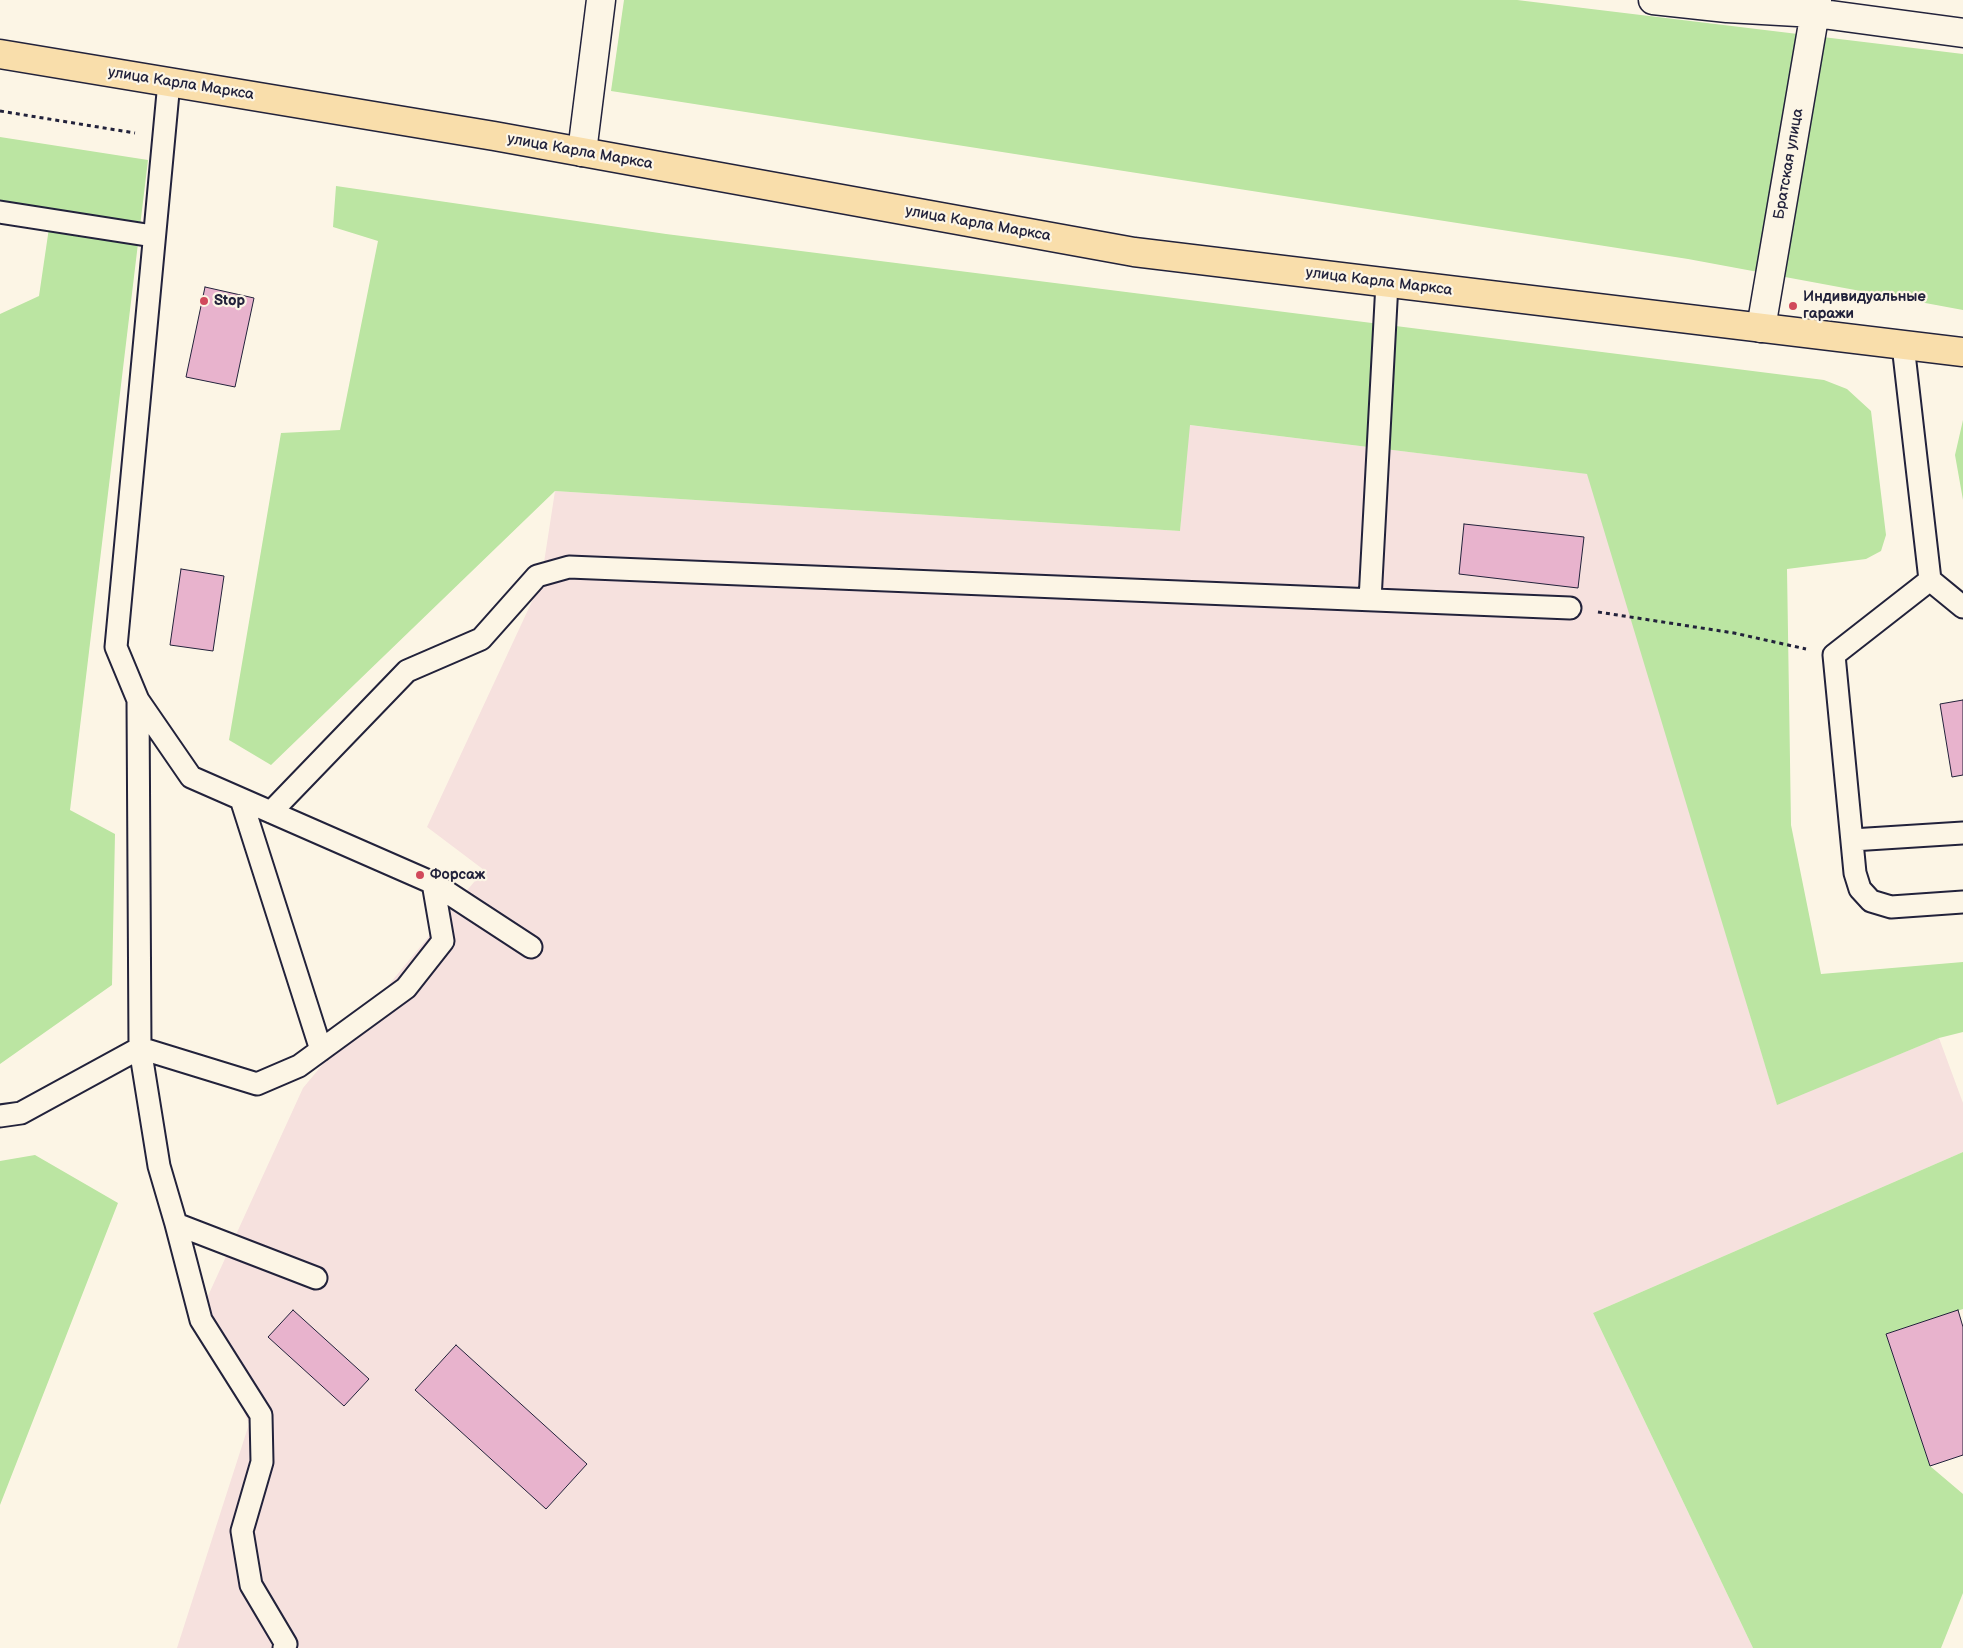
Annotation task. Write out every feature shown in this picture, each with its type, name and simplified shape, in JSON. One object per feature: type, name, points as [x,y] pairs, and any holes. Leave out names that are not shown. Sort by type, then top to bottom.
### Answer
[{"type":"main road","name":"улица Карла Маркса","points":[[0,54],[582,152],[1134,252],[1963,352]]},
{"type":"street","points":[[582,152],[601,0]]},
{"type":"street","points":[[1653,0],[1726,8],[1816,7],[1963,33]]},
{"type":"street","name":"Братская улица","points":[[1761,328],[1816,7]]},
{"type":"lane","points":[[169,82],[153,236],[116,647],[138,700],[191,777],[433,883],[531,947]]},
{"type":"lane","points":[[0,212],[153,236]]},
{"type":"lane","points":[[1370,600],[1387,283]]},
{"type":"lane","points":[[1903,345],[1930,580],[1963,607]]},
{"type":"lane","points":[[271,812],[407,670],[482,639],[537,576],[569,567],[1570,608]]},
{"type":"lane","points":[[1930,580],[1834,655],[1855,873],[1860,889],[1871,901],[1891,907],[1963,902]]},
{"type":"lane","points":[[138,700],[140,1048],[159,1166],[201,1320],[261,1415],[262,1462],[242,1531],[251,1586],[286,1644],[284,1648]]},
{"type":"lane","points":[[241,799],[321,1050]]},
{"type":"lane","points":[[1852,840],[1963,833]]},
{"type":"lane","points":[[0,1116],[21,1113],[140,1048],[257,1084],[299,1066],[406,988],[443,941],[433,883]]},
{"type":"lane","points":[[176,1224],[316,1278]]},
{"type":"path","points":[[0,111],[164,137]]},
{"type":"path","points":[[1570,608],[1734,633],[1834,655]]},
{"type":"shaded area","points":[[1189,425],[1588,474],[1777,1104],[1939,1038],[1963,1103],[1963,1152],[1593,1313],[1753,1648],[177,1648],[249,1424],[202,1309],[303,1088],[484,870],[427,827],[541,582],[555,491],[1180,531]]},
{"type":"green space","points":[[624,0],[1517,0],[1963,54],[1963,310],[1688,259],[611,91]]},
{"type":"green space","points":[[0,137],[148,160],[70,810],[115,834],[112,985],[0,1064],[0,314],[39,296],[50,221],[0,212]]},
{"type":"green space","points":[[336,186],[666,234],[1824,380],[1847,389],[1871,411],[1886,535],[1881,551],[1866,559],[1787,569],[1791,825],[1821,974],[1963,962],[1963,1032],[1939,1038],[1777,1105],[1587,474],[1190,425],[1180,531],[555,491],[271,765],[229,740],[281,433],[340,430],[378,241],[333,227]]},
{"type":"green space","points":[[1963,420],[1963,500],[1955,455]]},
{"type":"green space","points":[[1963,1152],[1963,1309],[1886,1334],[1930,1466],[1963,1494],[1963,1593],[1941,1648],[1753,1648],[1593,1313]]},
{"type":"green space","points":[[35,1155],[118,1203],[0,1505],[0,1161]]},
{"type":"building","points":[[205,287],[254,298],[235,387],[186,377]]},
{"type":"building","points":[[1464,524],[1584,537],[1578,588],[1459,574]]},
{"type":"building","points":[[181,569],[224,576],[213,651],[170,645]]},
{"type":"building","points":[[1963,700],[1963,775],[1952,777],[1940,704]]},
{"type":"building","points":[[293,1310],[369,1379],[344,1406],[268,1337]]},
{"type":"building","points":[[1958,1310],[1963,1327],[1963,1455],[1930,1466],[1886,1334]]},
{"type":"building","points":[[456,1345],[587,1464],[546,1509],[415,1390]]},
{"type":"place","name":"Stop","points":[[204,301]]},
{"type":"place","name":"Индивидуальные гаражи","points":[[1793,306]]},
{"type":"place","name":"Форсаж","points":[[420,875]]}]
